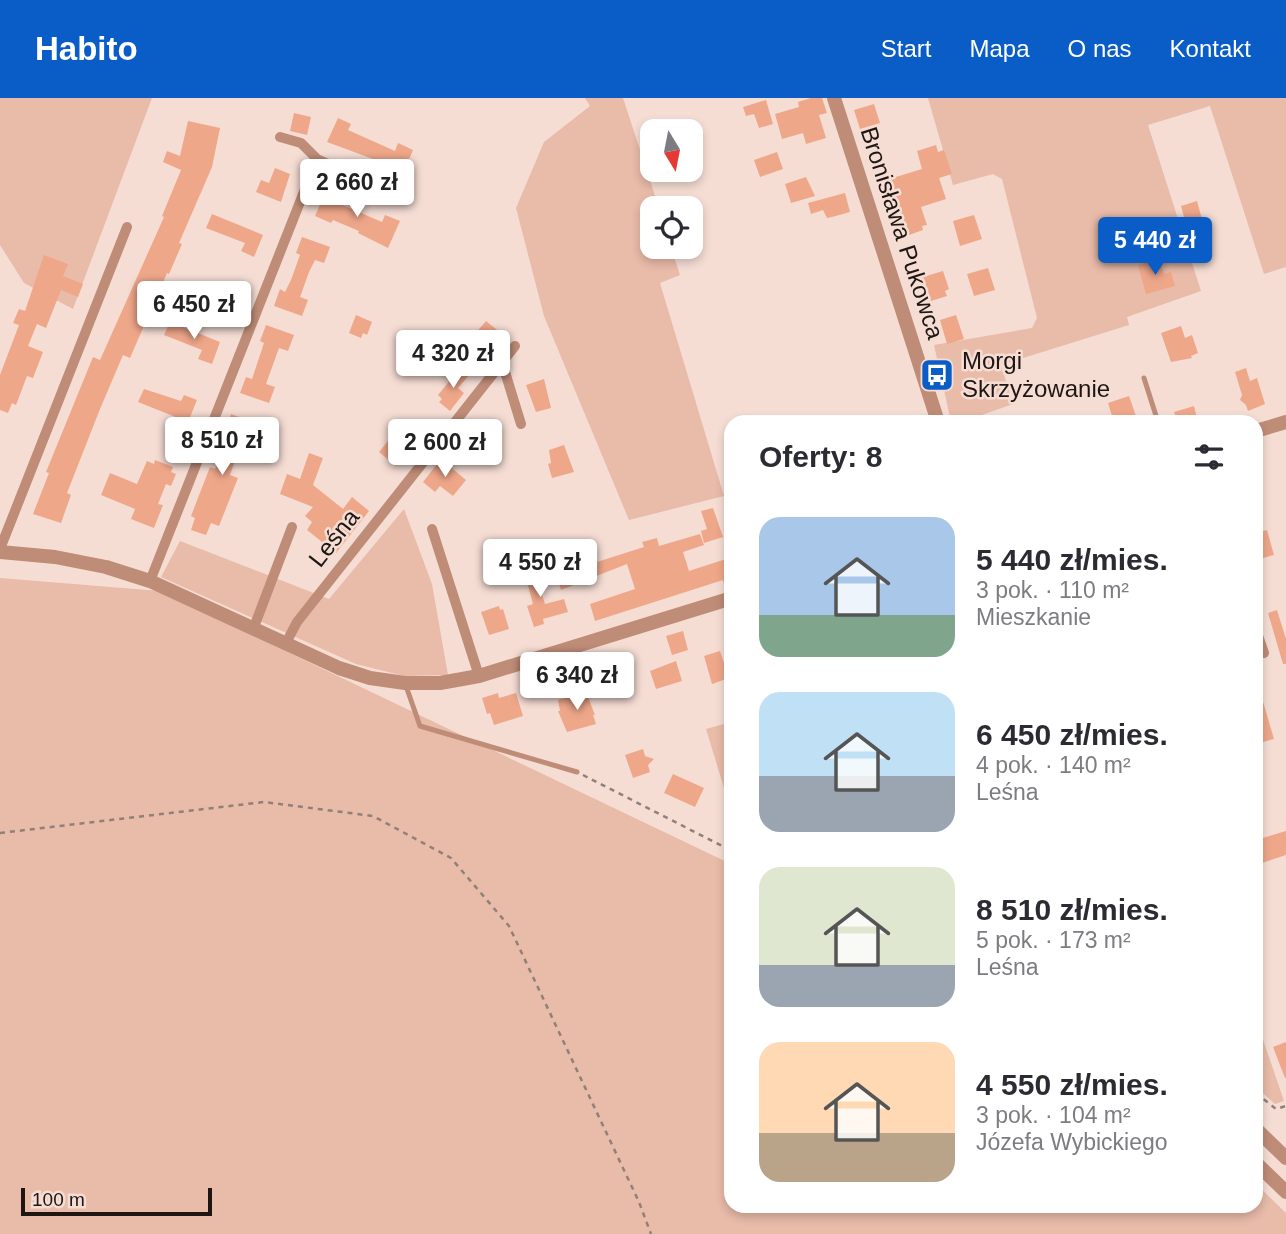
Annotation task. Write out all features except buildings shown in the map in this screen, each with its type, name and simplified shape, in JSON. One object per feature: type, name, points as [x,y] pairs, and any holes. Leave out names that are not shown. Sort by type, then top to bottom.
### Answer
[{"type":"street","name":"Bronisława Pukowca","points":[[834,98],[936,415]]},
{"type":"street","points":[[280,137],[301,143],[317,159],[389,191]]},
{"type":"street","points":[[150,581],[317,159]]},
{"type":"street","points":[[127,227],[0,551],[55,557],[150,581],[339,668],[405,683],[440,683],[479,676],[724,600]]},
{"type":"street","name":"Leśna","points":[[286,643],[298,622],[515,346]]},
{"type":"street","points":[[499,366],[505,372],[521,424]]},
{"type":"street","points":[[1263,429],[1286,422]]},
{"type":"street","name":"Leśna","points":[[254,627],[292,527]]},
{"type":"street","points":[[432,529],[479,676]]},
{"type":"street","points":[[1263,1136],[1286,1158]]},
{"type":"street","points":[[1263,1171],[1286,1192]]},
{"type":"lane","points":[[1144,378],[1156,415]]},
{"type":"lane","points":[[405,683],[420,726],[577,772]]},
{"type":"path","points":[[577,772],[724,847]]},
{"type":"path","points":[[0,833],[264,802],[373,816],[451,858],[509,926],[639,1202],[651,1234]]},
{"type":"path","points":[[1263,1099],[1276,1109],[1286,1106]]},
{"type":"shaded area","points":[[0,98],[152,98],[73,309],[24,283],[0,245]]},
{"type":"shaded area","points":[[585,98],[623,98],[640,150],[640,182],[650,182],[655,196],[640,196],[640,259],[675,259],[680,275],[660,283],[724,496],[629,520],[544,316],[516,208],[544,142],[590,106]]},
{"type":"shaded area","points":[[928,98],[1286,98],[1286,267],[1264,274],[1210,106],[1148,125],[1201,291],[1127,317],[1129,325],[1001,365],[1013,404],[982,415],[949,415],[934,345],[1032,328],[1037,318],[1002,179],[993,174],[953,185]]},
{"type":"shaded area","points":[[404,509],[432,584],[448,675],[404,676],[356,664],[161,577],[180,541],[329,599]]},
{"type":"shaded area","points":[[0,578],[160,591],[724,861],[724,1213],[1263,1213],[1263,1191],[1286,1213],[1286,1234],[0,1234]]},
{"type":"shaded area","points":[[724,724],[724,788],[706,729]]},
{"type":"shaded area","points":[[1263,1040],[1284,1101],[1275,1104],[1263,1093]]},
{"type":"place","name":"Morgi Skrzyżowanie","points":[[937,375]]}]
